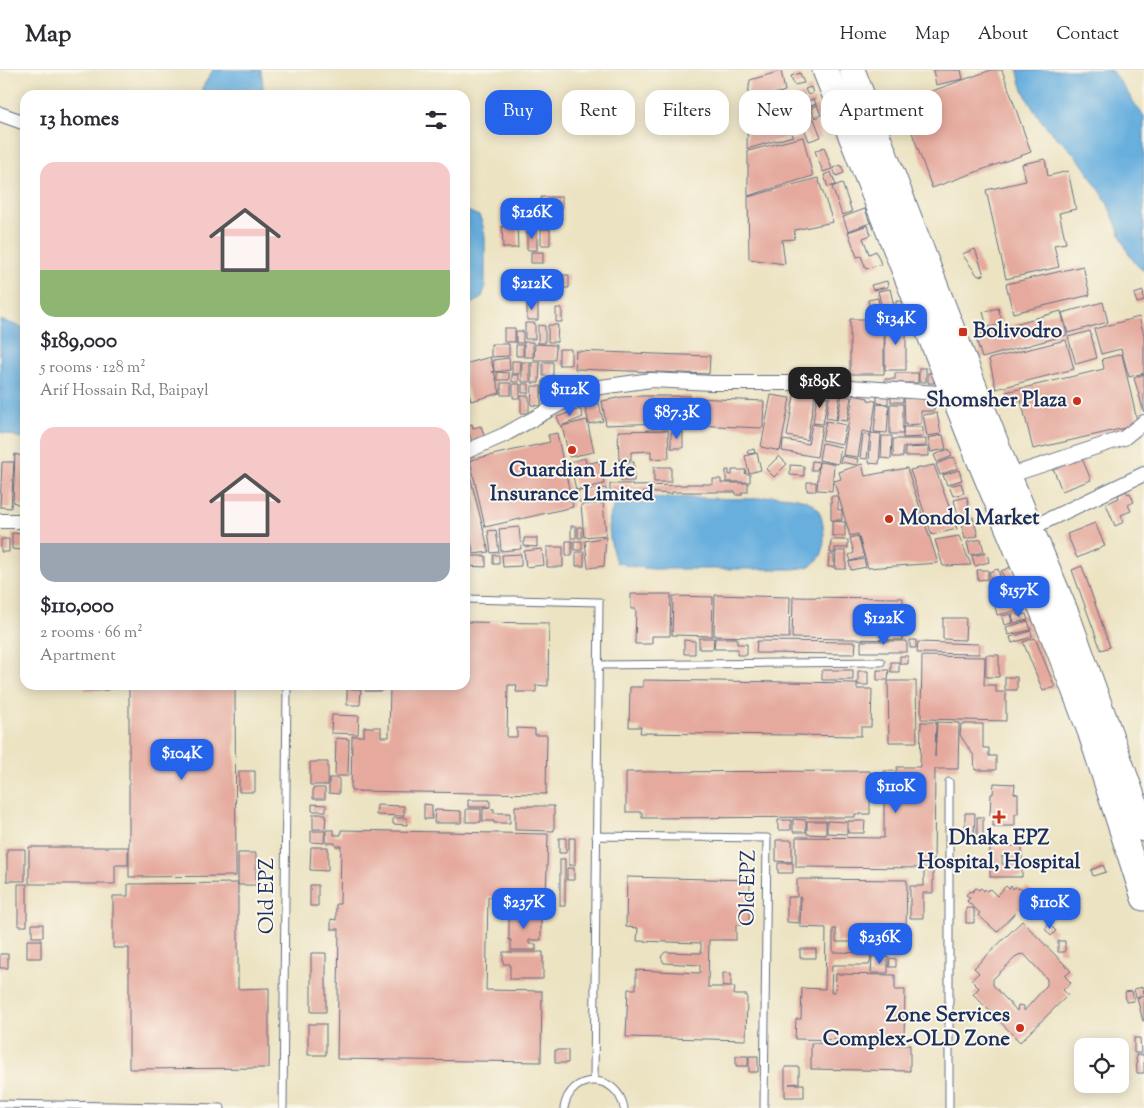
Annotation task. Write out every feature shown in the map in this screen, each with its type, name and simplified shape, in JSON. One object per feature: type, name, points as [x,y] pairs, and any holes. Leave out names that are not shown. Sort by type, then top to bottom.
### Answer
[{"type":"highway","points":[[825,70],[979,459],[1059,650],[1090,731],[1144,898]]},
{"type":"highway","points":[[852,70],[1008,476],[1068,618],[1138,794],[1144,829]]},
{"type":"street","points":[[0,114],[20,121]]},
{"type":"street","points":[[470,450],[504,435],[587,389],[651,380],[712,384],[792,384],[953,394]]},
{"type":"street","points":[[1008,476],[1124,438],[1144,422]]},
{"type":"street","points":[[1030,528],[1144,474]]},
{"type":"street","points":[[0,521],[20,520]]},
{"type":"lane","points":[[470,599],[599,602],[594,1081]]},
{"type":"lane","points":[[598,665],[881,662]]},
{"type":"lane","name":"Old EPZ","points":[[284,1108],[287,690]]},
{"type":"lane","points":[[949,782],[949,1108]]},
{"type":"lane","name":"Old EPZ","points":[[596,836],[767,838],[764,1108]]},
{"type":"lane","points":[[564,1108],[566,1100],[574,1088],[580,1084],[594,1081],[602,1082],[614,1088],[622,1100],[624,1108]]},
{"type":"lane","points":[[0,1104],[222,1108]]},
{"type":"water","points":[[213,70],[261,70],[263,90],[202,90]]},
{"type":"water","points":[[1018,70],[1110,70],[1144,116],[1144,271],[1128,252],[1106,200],[1080,160],[1046,127],[1035,112],[1022,87]]},
{"type":"water","points":[[470,212],[479,216],[485,237],[485,288],[482,297],[470,305]]},
{"type":"water","points":[[0,320],[20,326],[20,438],[0,432]]},
{"type":"water","points":[[772,496],[802,499],[812,504],[819,511],[824,529],[824,542],[822,554],[813,564],[794,569],[653,569],[629,566],[616,562],[609,522],[616,501],[635,497],[753,499]]},
{"type":"building","points":[[933,70],[961,70],[963,79],[936,85]]},
{"type":"building","points":[[991,70],[1002,70],[1031,152],[932,188],[913,135],[942,135],[942,90],[935,90]]},
{"type":"building","points":[[781,71],[785,90],[749,90],[750,80]]},
{"type":"building","points":[[800,73],[804,83],[794,85],[791,76]]},
{"type":"building","points":[[811,87],[813,93],[811,94],[811,90],[805,89]]},
{"type":"building","points":[[814,99],[816,104],[811,106],[811,100]]},
{"type":"building","points":[[817,105],[821,115],[815,118],[811,108]]},
{"type":"building","points":[[814,119],[821,137],[809,141],[807,135],[811,135],[811,120]]},
{"type":"building","points":[[747,135],[793,136],[747,149]]},
{"type":"building","points":[[803,137],[813,176],[748,196],[748,151]]},
{"type":"building","points":[[824,147],[832,169],[823,172],[815,151]]},
{"type":"building","points":[[1045,159],[1048,176],[1068,171],[1076,209],[1059,213],[1066,243],[1054,245],[1059,267],[1006,279],[986,190],[1026,181],[1022,164]]},
{"type":"building","points":[[841,165],[844,173],[836,176],[833,168]]},
{"type":"building","points":[[831,172],[836,185],[828,187],[824,175]]},
{"type":"building","points":[[818,178],[833,222],[795,230],[794,239],[782,240],[785,264],[749,259],[748,197]]},
{"type":"building","points":[[842,183],[852,212],[842,215],[832,187]]},
{"type":"building","points":[[541,197],[562,197],[562,209],[541,209]]},
{"type":"building","points":[[533,201],[533,214],[516,215],[516,202]]},
{"type":"building","points":[[865,209],[870,223],[848,231],[843,217]]},
{"type":"building","points":[[540,211],[561,211],[561,221],[540,221]]},
{"type":"building","points":[[519,217],[536,217],[536,226],[519,226]]},
{"type":"building","points":[[517,225],[518,248],[503,248],[502,226]]},
{"type":"building","points":[[868,225],[871,235],[863,238],[869,254],[876,251],[881,264],[866,269],[861,256],[857,257],[848,232]]},
{"type":"building","points":[[541,229],[550,229],[550,245],[541,245]]},
{"type":"building","points":[[527,230],[537,230],[537,250],[527,250]]},
{"type":"building","points":[[975,249],[984,275],[978,276],[962,254]]},
{"type":"building","points":[[531,252],[543,252],[543,263],[531,263]]},
{"type":"building","points":[[1083,266],[1090,295],[1013,313],[1006,284]]},
{"type":"building","points":[[529,271],[537,271],[537,283],[529,283]]},
{"type":"building","points":[[549,275],[569,275],[569,288],[549,288]]},
{"type":"building","points":[[887,281],[888,287],[873,290],[871,285]]},
{"type":"building","points":[[890,289],[894,306],[882,309],[878,291]]},
{"type":"building","points":[[1143,291],[1144,301],[1137,303],[1134,294]]},
{"type":"building","points":[[878,298],[880,311],[870,313],[868,300]]},
{"type":"building","points":[[896,301],[901,301],[902,311],[896,311]]},
{"type":"building","points":[[527,302],[538,302],[538,320],[527,320]]},
{"type":"building","points":[[1103,302],[1108,322],[1068,333],[1062,313]]},
{"type":"building","points":[[556,308],[562,308],[562,322],[556,322]]},
{"type":"building","points":[[998,308],[1003,324],[987,327],[983,312]]},
{"type":"building","points":[[882,311],[890,311],[890,317],[882,317]]},
{"type":"building","points":[[1061,311],[1067,335],[982,358],[975,335]]},
{"type":"building","points":[[1139,317],[1144,335],[1144,373],[1129,377],[1121,349],[1101,354],[1094,329]]},
{"type":"building","points":[[850,319],[884,319],[884,374],[850,374]]},
{"type":"building","points":[[885,321],[906,321],[906,370],[885,370]]},
{"type":"building","points":[[525,323],[535,323],[535,339],[525,339]]},
{"type":"building","points":[[538,325],[545,326],[545,343],[538,343]]},
{"type":"building","points":[[548,325],[558,325],[557,342],[548,342]]},
{"type":"building","points":[[504,328],[515,328],[515,342],[504,342]]},
{"type":"building","points":[[516,331],[523,331],[523,343],[516,343]]},
{"type":"building","points":[[1090,331],[1097,358],[1076,364],[1068,337]]},
{"type":"building","points":[[1066,340],[1074,369],[996,389],[989,359]]},
{"type":"building","points":[[524,342],[533,342],[533,357],[524,357]]},
{"type":"building","points":[[491,344],[509,344],[509,356],[491,357]]},
{"type":"building","points":[[535,344],[556,345],[555,360],[534,360]]},
{"type":"building","points":[[516,345],[523,345],[523,356],[516,356]]},
{"type":"building","points":[[559,349],[571,349],[571,365],[559,365]]},
{"type":"building","points":[[576,351],[710,356],[709,374],[575,369]]},
{"type":"building","name":"Shomsher Plaza","points":[[1122,354],[1138,425],[1033,449],[1021,400],[1009,403],[1006,392],[1104,369],[1102,359]]},
{"type":"building","points":[[490,357],[494,371],[492,372],[494,372],[500,393],[471,401],[470,363]]},
{"type":"building","points":[[509,358],[510,370],[494,372],[493,360]]},
{"type":"building","points":[[512,361],[521,361],[520,374],[512,374]]},
{"type":"building","points":[[522,362],[530,362],[530,382],[522,382]]},
{"type":"building","points":[[532,362],[540,362],[539,383],[532,383]]},
{"type":"building","points":[[543,362],[553,362],[553,376],[543,376]]},
{"type":"building","points":[[919,368],[926,368],[926,382],[919,382]]},
{"type":"building","points":[[497,372],[509,373],[509,380],[497,380]]},
{"type":"building","points":[[895,373],[918,373],[918,383],[885,383],[885,379],[895,379]]},
{"type":"building","points":[[928,373],[934,373],[934,383],[928,383]]},
{"type":"building","points":[[1144,374],[1144,412],[1134,378]]},
{"type":"building","points":[[512,375],[519,375],[519,382],[512,382]]},
{"type":"building","points":[[543,379],[553,379],[553,394],[542,394]]},
{"type":"building","points":[[501,383],[511,383],[511,395],[501,395]]},
{"type":"building","points":[[513,384],[520,384],[520,398],[513,398]]},
{"type":"building","points":[[522,384],[529,384],[529,393],[522,393]]},
{"type":"building","points":[[532,386],[541,386],[541,406],[531,405]]},
{"type":"building","points":[[795,390],[815,394],[807,440],[787,436]]},
{"type":"building","points":[[830,394],[840,396],[836,420],[826,418]]},
{"type":"building","points":[[771,395],[790,398],[780,451],[761,447]]},
{"type":"building","points":[[817,395],[828,397],[823,424],[813,423]]},
{"type":"building","points":[[842,395],[851,397],[847,421],[837,420]]},
{"type":"building","points":[[853,395],[876,401],[871,433],[862,431],[858,457],[843,455]]},
{"type":"building","points":[[877,395],[888,396],[888,404],[877,403]]},
{"type":"building","points":[[891,395],[903,396],[903,402],[891,402]]},
{"type":"building","points":[[521,396],[529,396],[529,413],[521,413]]},
{"type":"building","points":[[691,396],[691,422],[606,425],[602,401],[622,397]]},
{"type":"building","points":[[694,398],[764,401],[763,428],[693,425]]},
{"type":"building","points":[[904,398],[934,398],[934,411],[921,411],[921,424],[905,425]]},
{"type":"building","points":[[599,403],[603,421],[589,424],[585,406]]},
{"type":"building","points":[[877,404],[889,405],[887,433],[874,432]]},
{"type":"building","points":[[890,404],[903,404],[903,434],[890,434]]},
{"type":"building","points":[[580,409],[583,417],[561,426],[557,417]]},
{"type":"building","points":[[937,413],[941,434],[927,436],[923,415]]},
{"type":"building","points":[[587,420],[594,452],[569,457],[562,426]]},
{"type":"building","points":[[826,421],[846,425],[842,444],[822,440]]},
{"type":"building","points":[[472,424],[473,428],[481,426],[485,438],[473,443],[470,436],[470,425]]},
{"type":"building","points":[[812,424],[822,426],[817,457],[782,451],[783,440],[808,444]]},
{"type":"building","points":[[903,427],[923,427],[923,437],[903,438]]},
{"type":"building","points":[[668,430],[669,458],[651,459],[651,451],[631,452],[631,460],[619,460],[618,431]]},
{"type":"building","points":[[671,432],[683,432],[683,448],[671,448]]},
{"type":"building","points":[[557,433],[573,507],[485,527],[470,460],[550,442],[548,435]]},
{"type":"building","points":[[871,433],[881,434],[879,464],[869,463]]},
{"type":"building","points":[[863,434],[870,435],[867,459],[860,458]]},
{"type":"building","points":[[943,435],[946,449],[931,452],[928,438]]},
{"type":"building","points":[[882,436],[892,436],[891,459],[881,458]]},
{"type":"building","points":[[893,439],[926,439],[926,446],[903,447],[903,457],[893,457]]},
{"type":"building","points":[[822,443],[841,447],[838,464],[819,460]]},
{"type":"building","points":[[929,447],[929,456],[905,456],[905,448]]},
{"type":"building","points":[[754,449],[755,453],[748,454],[747,451]]},
{"type":"building","points":[[949,449],[952,456],[937,462],[934,455]]},
{"type":"building","points":[[757,453],[761,470],[749,473],[745,456]]},
{"type":"building","points":[[15,454],[20,456],[20,505],[13,502]]},
{"type":"building","points":[[779,456],[787,464],[774,477],[766,469]]},
{"type":"building","points":[[842,456],[858,459],[857,465],[840,462]]},
{"type":"building","points":[[1081,456],[1091,480],[1062,491],[1053,468]]},
{"type":"building","points":[[954,457],[958,468],[940,475],[936,464]]},
{"type":"building","points":[[585,458],[586,464],[599,461],[604,484],[576,490],[570,462]]},
{"type":"building","points":[[812,461],[819,462],[817,470],[811,470]]},
{"type":"building","points":[[2,462],[14,462],[11,508],[0,507]]},
{"type":"building","points":[[621,462],[634,462],[634,481],[621,481]]},
{"type":"building","points":[[819,462],[834,464],[832,491],[817,490]]},
{"type":"building","name":"Mondol Market","points":[[862,464],[865,476],[907,468],[938,563],[868,568],[858,534],[850,536],[834,481],[841,479],[839,472]]},
{"type":"building","points":[[790,465],[804,466],[804,476],[790,475]]},
{"type":"building","points":[[934,465],[957,529],[932,535],[910,470]]},
{"type":"building","points":[[654,467],[671,467],[671,482],[654,482]]},
{"type":"building","points":[[726,470],[729,470],[729,475],[732,475],[732,470],[746,470],[745,474],[750,474],[750,482],[726,482]]},
{"type":"building","points":[[959,470],[962,480],[947,485],[943,475]]},
{"type":"building","points":[[470,476],[489,552],[474,554],[470,538]]},
{"type":"building","points":[[713,479],[721,479],[721,483],[748,483],[748,492],[742,492],[742,495],[736,495],[736,492],[610,494],[610,484],[632,484],[632,486],[713,484]]},
{"type":"building","points":[[807,482],[816,482],[816,491],[807,491]]},
{"type":"building","points":[[961,483],[964,493],[953,496],[949,486]]},
{"type":"building","points":[[606,488],[607,499],[579,502],[578,491]]},
{"type":"building","points":[[1126,491],[1128,494],[1130,493],[1134,502],[1128,505],[1131,511],[1121,515],[1124,522],[1115,526],[1106,504],[1119,498],[1118,495]]},
{"type":"building","points":[[831,496],[838,496],[838,510],[842,510],[842,520],[831,520]]},
{"type":"building","points":[[967,497],[971,515],[959,518],[954,500]]},
{"type":"building","points":[[603,503],[606,535],[584,537],[581,505]]},
{"type":"building","points":[[973,517],[978,536],[965,539],[961,520]]},
{"type":"building","points":[[832,521],[845,522],[845,536],[832,536]]},
{"type":"building","points":[[1095,523],[1105,546],[1077,558],[1067,534]]},
{"type":"building","points":[[571,526],[576,526],[576,538],[571,538]]},
{"type":"building","points":[[519,527],[521,549],[501,551],[499,529]]},
{"type":"building","points":[[578,527],[582,527],[582,538],[578,538]]},
{"type":"building","points":[[496,530],[499,552],[491,553],[488,531]]},
{"type":"building","points":[[12,533],[20,534],[20,550],[12,549]]},
{"type":"building","points":[[858,536],[864,557],[851,561],[849,555],[854,553],[850,538]]},
{"type":"building","points":[[959,536],[971,565],[943,566],[935,540]]},
{"type":"building","points":[[606,537],[604,566],[588,568],[585,541]]},
{"type":"building","points":[[524,538],[537,538],[537,547],[524,546]]},
{"type":"building","points":[[1,539],[9,539],[9,552],[1,552]]},
{"type":"building","points":[[981,539],[984,552],[970,555],[967,542]]},
{"type":"building","points":[[831,540],[848,540],[848,548],[835,548],[835,553],[830,553]]},
{"type":"building","points":[[566,541],[572,541],[572,556],[566,556]]},
{"type":"building","points":[[574,541],[582,541],[582,550],[574,550]]},
{"type":"building","points":[[547,547],[563,547],[563,567],[547,567]]},
{"type":"building","points":[[542,549],[544,565],[526,567],[524,551]]},
{"type":"building","points":[[836,551],[846,551],[846,569],[835,569]]},
{"type":"building","points":[[576,552],[584,552],[584,566],[576,566]]},
{"type":"building","points":[[987,553],[989,562],[975,566],[972,556]]},
{"type":"building","points":[[521,554],[521,566],[503,567],[502,555]]},
{"type":"building","points":[[493,555],[499,555],[499,564],[493,564]]},
{"type":"building","points":[[829,555],[834,555],[834,567],[828,567]]},
{"type":"building","points":[[470,556],[486,556],[486,567],[470,566]]},
{"type":"building","points":[[864,559],[866,567],[851,570],[849,562]]},
{"type":"building","points":[[1082,566],[1110,647],[1101,650],[1072,570]]},
{"type":"building","points":[[1011,567],[1016,578],[1006,582],[1001,571]]},
{"type":"building","points":[[998,569],[1004,588],[1008,587],[1010,594],[997,599],[989,572]]},
{"type":"building","points":[[977,570],[988,570],[988,579],[978,580]]},
{"type":"building","points":[[631,594],[671,594],[670,636],[652,636],[652,644],[635,644],[636,609],[631,609]]},
{"type":"building","points":[[715,595],[790,597],[789,638],[714,636]]},
{"type":"building","points":[[673,596],[713,597],[712,636],[672,635]]},
{"type":"building","points":[[1009,596],[1010,600],[997,604],[996,600]]},
{"type":"building","points":[[793,597],[903,598],[902,640],[792,638]]},
{"type":"building","points":[[1014,602],[1016,611],[997,615],[995,606]]},
{"type":"building","points":[[1017,613],[1018,616],[1026,614],[1028,620],[1014,623],[1012,614]]},
{"type":"building","points":[[1011,614],[1013,623],[1004,625],[1002,616]]},
{"type":"building","points":[[943,618],[966,618],[965,640],[943,639]]},
{"type":"building","points":[[1028,621],[1031,630],[1008,635],[1006,627]]},
{"type":"building","points":[[470,622],[549,623],[548,686],[536,685],[536,692],[516,692],[517,685],[508,685],[507,737],[517,737],[517,728],[535,729],[535,735],[547,735],[546,794],[351,791],[352,736],[364,736],[364,727],[381,727],[381,737],[389,737],[390,690],[470,690]]},
{"type":"building","points":[[1031,631],[1032,637],[1012,643],[1010,637]]},
{"type":"building","points":[[699,638],[714,638],[713,649],[699,649]]},
{"type":"building","points":[[715,638],[737,638],[737,644],[747,644],[747,655],[737,655],[738,649],[714,649]]},
{"type":"building","points":[[1035,638],[1055,687],[1043,691],[1023,642]]},
{"type":"building","points":[[684,640],[695,641],[695,654],[684,654]]},
{"type":"building","points":[[910,640],[916,640],[916,648],[910,648]]},
{"type":"building","points":[[757,641],[856,642],[855,654],[756,653]]},
{"type":"building","points":[[861,641],[907,641],[907,652],[861,652]]},
{"type":"building","points":[[918,642],[979,644],[979,654],[917,653]]},
{"type":"building","points":[[986,655],[999,655],[999,677],[986,677]]},
{"type":"building","points":[[900,656],[908,656],[908,664],[900,664]]},
{"type":"building","points":[[922,656],[985,657],[984,685],[996,685],[996,692],[1006,692],[1006,721],[921,719]]},
{"type":"building","points":[[891,662],[899,662],[899,672],[891,672]]},
{"type":"building","points":[[822,670],[853,670],[853,680],[822,680]]},
{"type":"building","points":[[877,670],[889,670],[888,680],[877,680]]},
{"type":"building","points":[[858,671],[868,671],[868,685],[858,685]]},
{"type":"building","points":[[1005,677],[1017,677],[1017,690],[1005,690]]},
{"type":"building","points":[[643,680],[857,683],[857,689],[872,689],[871,727],[861,727],[861,736],[640,733],[641,727],[629,727],[630,687],[643,687]]},
{"type":"building","points":[[888,681],[916,681],[917,742],[889,742]]},
{"type":"building","points":[[129,690],[235,690],[236,876],[129,877]]},
{"type":"building","points":[[347,690],[361,690],[360,705],[347,705]]},
{"type":"building","points":[[365,690],[382,690],[382,691]]},
{"type":"building","points":[[332,715],[359,716],[358,734],[331,733]]},
{"type":"building","points":[[921,722],[936,722],[935,757],[937,722],[959,723],[958,769],[935,769],[934,868],[796,867],[796,837],[884,838],[884,771],[897,771],[897,767],[920,767]]},
{"type":"building","points":[[961,724],[983,724],[983,748],[989,748],[989,756],[996,756],[996,770],[975,770],[974,756],[960,735]]},
{"type":"building","points":[[336,738],[349,739],[348,776],[335,776]]},
{"type":"building","points":[[310,762],[328,762],[328,785],[310,785]]},
{"type":"building","points":[[239,771],[255,771],[255,792],[239,792]]},
{"type":"building","points":[[870,771],[870,814],[855,814],[855,817],[642,818],[642,812],[626,812],[626,772]]},
{"type":"building","points":[[329,778],[339,778],[339,794],[329,793]]},
{"type":"building","points":[[994,783],[1015,784],[1014,793],[1018,794],[1018,814],[1015,814],[1015,826],[993,826],[993,815],[990,815],[991,794],[993,794]]},
{"type":"building","points":[[313,788],[325,788],[325,799],[313,799]]},
{"type":"building","points":[[468,800],[490,800],[490,807],[468,807]]},
{"type":"building","points":[[312,804],[326,805],[326,811],[312,811]]},
{"type":"building","points":[[424,804],[432,805],[432,819],[424,819]]},
{"type":"building","points":[[377,805],[404,806],[404,816],[376,815]]},
{"type":"building","points":[[515,806],[554,806],[554,831],[515,830]]},
{"type":"building","points":[[483,808],[494,809],[494,813],[510,813],[510,823],[483,821]]},
{"type":"building","points":[[466,809],[481,809],[481,822],[466,822]]},
{"type":"building","points":[[435,810],[461,811],[461,823],[434,823]]},
{"type":"building","points":[[965,813],[975,813],[974,838],[965,838]]},
{"type":"building","points":[[313,814],[326,814],[325,829],[313,829]]},
{"type":"building","points":[[977,817],[983,817],[983,837],[977,837]]},
{"type":"building","points":[[393,818],[407,818],[407,825],[393,824]]},
{"type":"building","points":[[793,819],[806,820],[806,832],[793,832]]},
{"type":"building","points":[[778,820],[791,820],[791,830],[778,830]]},
{"type":"building","points":[[807,821],[826,821],[826,835],[807,834]]},
{"type":"building","points":[[827,821],[847,822],[847,834],[827,833]]},
{"type":"building","points":[[848,821],[865,821],[864,833],[848,833]]},
{"type":"building","points":[[326,830],[334,830],[334,835],[341,835],[341,830],[548,834],[546,898],[488,897],[486,990],[542,991],[541,1062],[337,1059],[339,929],[331,929],[331,919],[336,920],[336,904],[340,904],[341,846],[335,846],[335,843],[326,843]]},
{"type":"building","points":[[311,831],[325,831],[324,843],[311,842]]},
{"type":"building","points":[[559,838],[566,838],[566,853],[559,853]]},
{"type":"building","points":[[569,838],[575,838],[575,865],[569,865]]},
{"type":"building","points":[[776,840],[792,840],[792,862],[776,861]]},
{"type":"building","points":[[990,846],[1022,846],[1022,877],[990,877]],"holes":[[[1002,856],[1010,856],[1010,864],[1002,864]]]},
{"type":"building","points":[[29,847],[128,847],[128,865],[115,865],[115,884],[29,884]]},
{"type":"building","points":[[311,847],[328,847],[328,871],[310,870]]},
{"type":"building","points":[[7,849],[25,849],[25,881],[7,881]]},
{"type":"building","points":[[238,853],[256,853],[256,885],[238,885]]},
{"type":"building","points":[[560,859],[565,859],[565,906],[560,906]]},
{"type":"building","points":[[778,863],[793,863],[793,873],[778,873]]},
{"type":"building","points":[[1103,865],[1106,872],[1093,876],[1091,870]]},
{"type":"building","points":[[567,868],[574,868],[574,880],[567,880]]},
{"type":"building","points":[[924,871],[933,871],[933,893],[923,893],[923,918],[910,918],[910,886],[924,886]]},
{"type":"building","points":[[627,877],[750,880],[749,925],[736,925],[736,940],[709,940],[708,987],[735,987],[734,995],[747,995],[746,1040],[626,1037],[628,989],[636,989],[636,970],[700,973],[700,965],[664,963],[661,957],[665,952],[701,953],[701,943],[637,941],[638,928],[626,927]]},
{"type":"building","points":[[797,879],[907,880],[906,930],[896,930],[896,942],[836,942],[836,929],[833,929],[833,952],[869,953],[871,959],[869,965],[832,965],[831,992],[835,992],[836,974],[895,975],[895,990],[905,990],[904,1041],[795,1039],[796,1019],[801,1019],[802,988],[825,989],[826,928],[800,927],[801,897],[799,897],[799,923],[787,922],[787,897],[797,897]]},
{"type":"building","points":[[238,883],[238,989],[269,988],[269,1068],[129,1069],[129,948],[113,948],[113,896],[128,896],[128,884]]},
{"type":"building","points":[[18,884],[27,884],[27,926],[18,926]]},
{"type":"building","points":[[310,885],[318,885],[318,906],[310,906]]},
{"type":"building","points":[[1006,886],[1009,889],[1011,886],[1013,889],[1016,886],[1018,889],[1022,888],[1024,890],[1027,887],[1034,893],[997,932],[978,915],[980,913],[967,901],[970,898],[966,895],[976,888],[979,890],[981,888],[984,891],[985,889],[987,891],[990,889],[997,896]]},
{"type":"building","points":[[966,908],[974,908],[974,923],[966,923]]},
{"type":"building","points":[[509,912],[541,912],[541,940],[529,940],[529,944],[536,944],[536,950],[511,950]]},
{"type":"building","points":[[1022,921],[1071,971],[1065,976],[1071,983],[1063,990],[1068,995],[1020,1042],[973,994],[979,988],[971,980],[979,973],[974,968]],"holes":[[[1024,954],[1047,979],[1047,985],[1024,1011],[1024,1006],[1018,1005],[1017,1011],[993,985],[993,979],[1018,955]]]},
{"type":"building","points":[[32,924],[43,924],[43,937],[32,937]]},
{"type":"building","points":[[1049,924],[1056,931],[1051,936],[1045,929]]},
{"type":"building","points":[[27,940],[41,940],[41,958],[27,958]]},
{"type":"building","points":[[1058,941],[1065,941],[1065,952],[1058,952]]},
{"type":"building","points":[[869,944],[884,945],[883,951],[869,951]]},
{"type":"building","points":[[800,949],[816,949],[816,958],[800,958]]},
{"type":"building","points":[[503,952],[543,952],[543,979],[510,979],[510,964],[503,964]]},
{"type":"building","points":[[311,953],[326,953],[326,1012],[311,1012]]},
{"type":"building","points":[[0,954],[8,954],[8,968],[0,968]]},
{"type":"building","points":[[872,956],[888,957],[888,973],[871,973]]},
{"type":"building","points":[[890,958],[896,959],[896,967],[889,967]]},
{"type":"building","points":[[723,973],[731,973],[731,986],[723,986]]},
{"type":"building","points":[[1143,987],[1144,995],[1136,997],[1134,989]]},
{"type":"building","points":[[1132,991],[1134,1001],[1126,1002],[1125,992]]},
{"type":"building","points":[[1144,996],[1144,1021],[1143,1021],[1137,998]]},
{"type":"building","points":[[308,1024],[326,1024],[326,1055],[308,1055]]},
{"type":"building","points":[[1134,1038],[1140,1038],[1141,1053],[1134,1053]]},
{"type":"building","points":[[811,1043],[910,1045],[910,1071],[811,1069]]},
{"type":"building","points":[[555,1050],[568,1050],[568,1063],[555,1063]]},
{"type":"building","points":[[1136,1055],[1144,1055],[1144,1073],[1137,1073]]},
{"type":"building","points":[[736,1056],[748,1056],[748,1066],[736,1066]]},
{"type":"building","points":[[749,1056],[758,1056],[758,1072],[749,1072]]},
{"type":"building","points":[[785,1067],[799,1067],[799,1083],[789,1084],[804,1084],[804,1097],[785,1097]]},
{"type":"place","name":"Bolivodro","points":[[963,332]]},
{"type":"place","name":"Shomsher Plaza","points":[[1077,401]]},
{"type":"place","name":"Guardian Life Insurance Limited","points":[[572,450]]},
{"type":"place","name":"Mondol Market","points":[[889,519]]},
{"type":"place","name":"Dhaka EPZ Hospital, Hospital","points":[[999,817]]},
{"type":"place","name":"Zone Services Complex-OLD Zone","points":[[1020,1028]]}]
